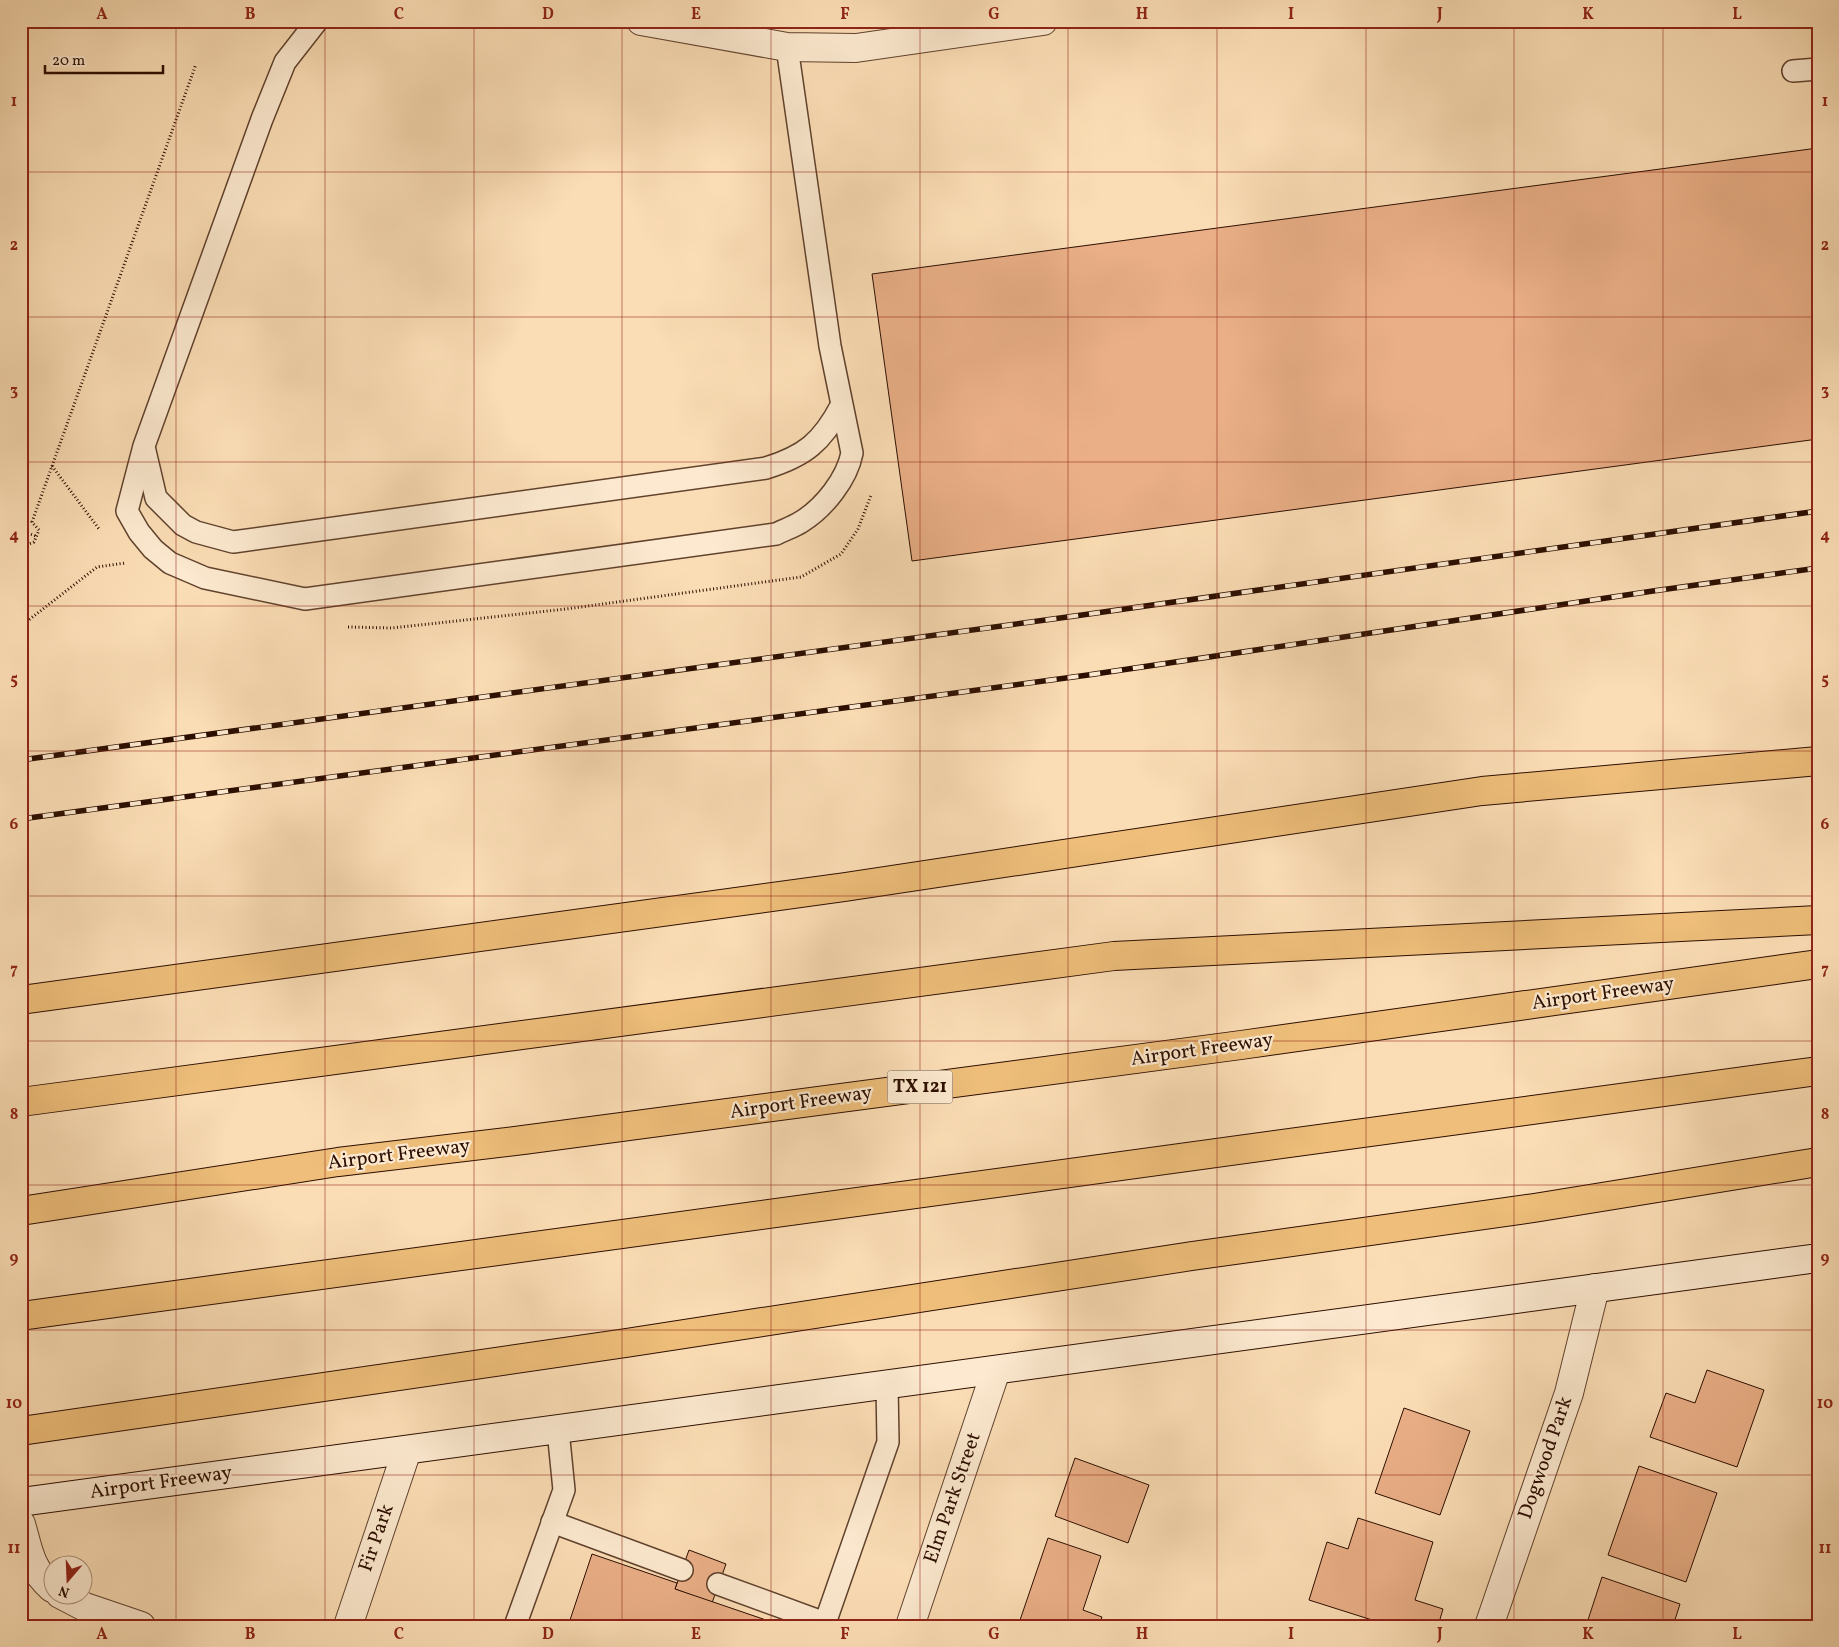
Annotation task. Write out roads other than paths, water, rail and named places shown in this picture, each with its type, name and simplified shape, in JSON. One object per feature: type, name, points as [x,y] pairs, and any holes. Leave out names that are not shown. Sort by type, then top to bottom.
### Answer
[{"type":"highway","points":[[21,1000],[845,887],[1482,791],[1818,761]]},
{"type":"highway","points":[[21,1102],[1114,956],[1818,920]]},
{"type":"highway","name":"Airport Freeway","points":[[21,1210],[338,1162],[533,1139],[1232,1046],[1818,964]]},
{"type":"highway","points":[[21,1316],[1818,1071]]},
{"type":"highway","points":[[21,1431],[626,1343],[1192,1256],[1534,1208],[1818,1162]]},
{"type":"main road","points":[[641,21],[690,26],[787,47],[856,48],[1043,21]]},
{"type":"main road","name":"Airport Freeway","points":[[21,1502],[1818,1258]]},
{"type":"main road","name":"Dogwood Park","points":[[1489,1626],[1569,1393],[1595,1288]]},
{"type":"main road","name":"Elm Park Street","points":[[910,1626],[996,1370]]},
{"type":"main road","name":"Fir Park","points":[[348,1626],[407,1450]]},
{"type":"main road","points":[[21,1524],[32,1563],[42,1576]]},
{"type":"main road","points":[[81,1604],[142,1626]]},
{"type":"lane","points":[[316,21],[285,62],[262,119],[144,446],[127,511],[139,532],[153,549],[170,563],[205,578],[305,599],[776,534],[802,522],[827,500],[838,486],[849,466],[852,453],[830,346],[787,47]]},
{"type":"lane","points":[[1793,71],[1818,69]]},
{"type":"lane","points":[[144,446],[156,498],[183,525],[196,532],[233,542],[766,468],[788,461],[808,449],[833,422],[841,406]]},
{"type":"lane","points":[[718,1584],[824,1624],[888,1442],[887,1385]]},
{"type":"lane","points":[[514,1626],[564,1490],[558,1430]]},
{"type":"lane","points":[[552,1522],[682,1570]]},
{"type":"railway","points":[[21,760],[1082,615],[1818,511]]},
{"type":"railway","points":[[21,819],[1088,675],[1818,568]]}]
